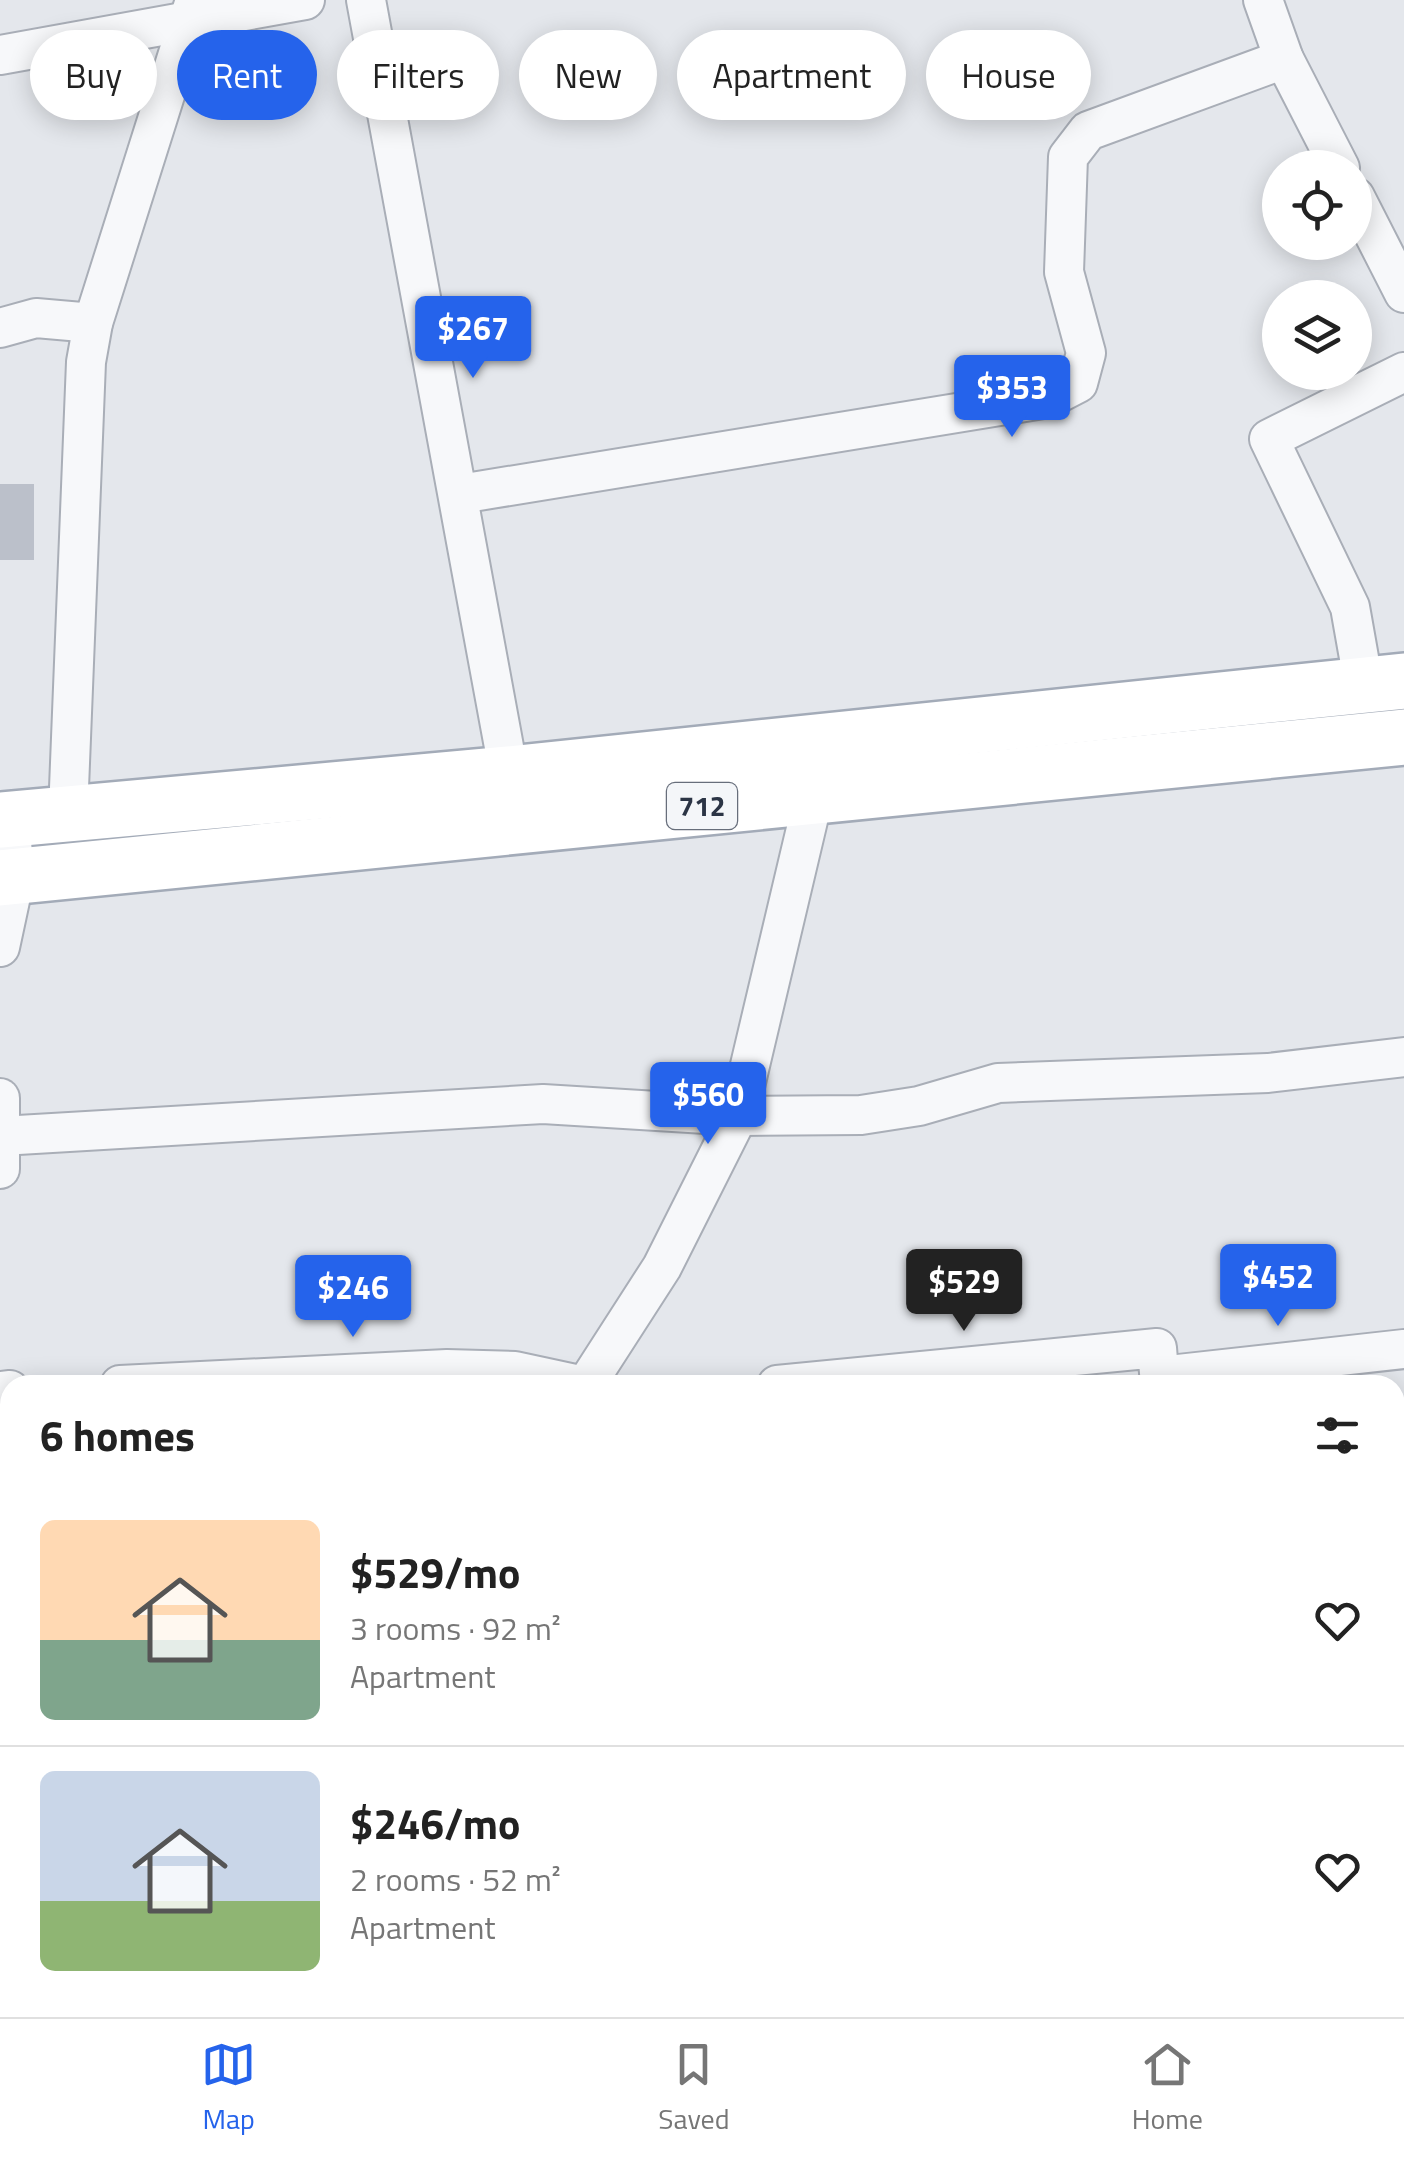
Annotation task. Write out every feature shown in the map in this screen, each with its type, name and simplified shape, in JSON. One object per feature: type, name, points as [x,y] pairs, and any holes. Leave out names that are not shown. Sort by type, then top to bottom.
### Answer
[{"type":"main road","name":"712","points":[[5,820],[509,774],[1384,684]]},
{"type":"main road","name":"712","points":[[7,877],[1404,737]]},
{"type":"street","points":[[0,55],[192,10],[305,0]]},
{"type":"street","points":[[366,0],[509,774]]},
{"type":"street","points":[[1263,0],[1284,58],[1331,150]]},
{"type":"street","points":[[68,813],[86,362],[93,323],[192,10]]},
{"type":"street","points":[[460,494],[998,408],[1049,398],[1078,383],[1086,354],[1064,272],[1068,157],[1088,131],[1284,58]]},
{"type":"street","points":[[1372,230],[1404,293]]},
{"type":"street","points":[[0,328],[36,318],[93,323]]},
{"type":"street","points":[[1384,684],[1269,439],[1404,372]]},
{"type":"street","points":[[590,1375],[662,1267],[738,1116],[814,794]]},
{"type":"street","points":[[0,947],[7,877],[5,820]]},
{"type":"street","points":[[1,1136],[543,1104],[738,1116],[886,1112],[998,1083],[1268,1073],[1404,1057]]},
{"type":"street","points":[[0,1098],[0,1169]]},
{"type":"street","points":[[880,1375],[1157,1348],[1160,1375]]},
{"type":"street","points":[[1199,1375],[1404,1349]]},
{"type":"street","points":[[346,1375],[481,1369],[519,1375]]},
{"type":"building","points":[[0,484],[34,484],[34,560],[0,560]]}]
